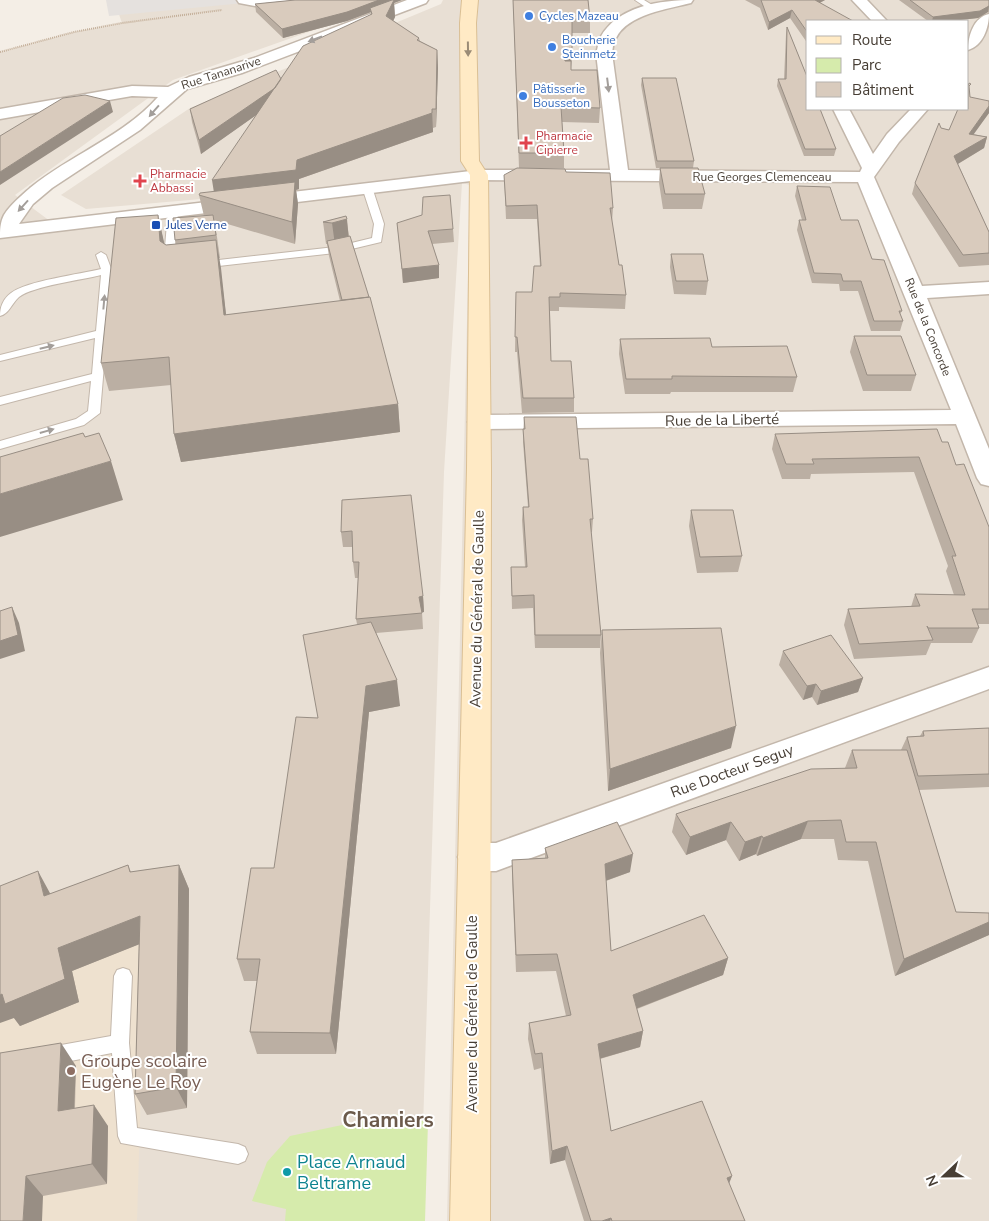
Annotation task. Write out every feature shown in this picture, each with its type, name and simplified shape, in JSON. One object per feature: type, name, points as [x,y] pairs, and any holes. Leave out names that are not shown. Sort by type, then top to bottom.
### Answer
[{"type":"main road","name":"Avenue du Général de Gaulle","points":[[470,0],[468,23],[470,161],[484,168],[479,422],[470,1221]]},
{"type":"main road","points":[[484,0],[485,23]]},
{"type":"street","points":[[244,0],[258,3],[320,0]]},
{"type":"street","name":"Rue Tananarive","points":[[4,231],[13,216],[43,185],[148,117],[170,92],[184,84],[234,70],[421,0]]},
{"type":"street","points":[[620,177],[604,54],[608,37],[622,23],[643,11],[686,0]]},
{"type":"street","points":[[859,0],[879,20]]},
{"type":"street","points":[[375,2],[393,10]]},
{"type":"street","points":[[969,44],[989,18]]},
{"type":"street","points":[[0,114],[132,91],[170,92]]},
{"type":"street","name":"Rue de la Concorde","points":[[841,110],[989,478]]},
{"type":"street","points":[[893,138],[900,110]]},
{"type":"street","points":[[868,173],[893,138],[919,110]]},
{"type":"street","name":"Rue Georges Clemenceau","points":[[4,231],[367,187],[484,168],[620,177],[868,173]]},
{"type":"street","points":[[915,293],[989,288]]},
{"type":"street","name":"Rue de la Liberté","points":[[479,422],[965,417]]},
{"type":"street","name":"Rue Docteur Seguy","points":[[474,857],[496,857],[989,678]]},
{"type":"lane","points":[[639,0],[653,8]]},
{"type":"lane","points":[[173,211],[170,247],[173,268],[335,250],[377,240],[379,224],[367,187]]},
{"type":"lane","points":[[0,445],[80,422],[94,413],[107,270],[101,256]]},
{"type":"lane","points":[[0,313],[15,295],[28,289],[107,270]]},
{"type":"lane","points":[[0,358],[101,333]]},
{"type":"lane","points":[[0,401],[98,376]]},
{"type":"lane","points":[[123,976],[120,1043],[128,1136],[238,1154]]},
{"type":"lane","points":[[37,1058],[120,1043]]},
{"type":"path","points":[[0,52],[74,32],[142,20],[250,7],[258,3]]},
{"type":"shaded area","points":[[106,0],[249,0],[244,3],[109,16]]},
{"type":"shaded area","points":[[114,0],[399,0],[173,80],[15,195],[62,230],[429,179],[86,209],[61,195],[190,108],[441,4],[443,0],[989,0],[989,1221],[447,1221],[470,185],[462,183],[444,472],[420,1221],[0,1221],[0,52],[74,32],[122,23]]},
{"type":"shaded area","name":"Groupe scolaire Eugène Le Roy","points":[[0,916],[146,919],[137,1221],[0,1221]]},
{"type":"green space","points":[[394,1114],[428,1122],[425,1221],[285,1221],[286,1209],[252,1201],[267,1162],[290,1136]]},
{"type":"building","points":[[295,0],[379,0],[347,12],[282,29],[255,4]]},
{"type":"building","points":[[394,0],[386,16],[419,38],[417,40],[437,50],[436,109],[432,109],[432,113],[297,160],[296,170],[212,180],[303,46],[372,14],[370,8]]},
{"type":"building","points":[[513,0],[588,0],[590,19],[572,19],[572,52],[564,54],[565,61],[571,61],[571,70],[597,70],[600,108],[561,107],[564,153],[519,153]]},
{"type":"building","points":[[761,0],[815,0],[851,20],[806,20],[806,30],[792,10],[769,22]]},
{"type":"building","points":[[910,0],[989,0],[989,6],[980,11],[933,17]]},
{"type":"building","points":[[787,27],[806,74],[806,110],[820,110],[836,149],[805,149],[778,79],[786,79]]},
{"type":"building","points":[[276,70],[281,79],[275,88],[199,140],[190,109]]},
{"type":"building","points":[[642,78],[676,78],[694,161],[657,161]]},
{"type":"building","points":[[969,86],[970,97],[989,101],[989,106],[969,134],[987,137],[954,156],[989,232],[989,253],[963,255],[915,183],[939,123],[941,128],[949,130],[958,110],[969,110]]},
{"type":"building","points":[[85,95],[110,101],[0,172],[0,136],[63,98]]},
{"type":"building","points":[[517,168],[565,169],[566,172],[610,173],[613,208],[610,208],[626,295],[560,293],[560,297],[549,297],[551,361],[571,361],[574,398],[523,398],[517,337],[515,337],[516,292],[532,292],[534,266],[541,266],[537,205],[506,206],[504,175]]},
{"type":"building","points":[[660,168],[698,168],[705,194],[665,194]]},
{"type":"building","points":[[295,182],[292,222],[199,195],[200,193]]},
{"type":"building","points":[[797,186],[830,187],[841,220],[858,220],[872,259],[884,260],[902,311],[899,311],[903,321],[874,321],[861,281],[843,281],[841,274],[814,273],[799,220],[806,220]]},
{"type":"building","points":[[450,195],[453,229],[428,231],[439,265],[402,269],[397,223],[422,215],[423,197]]},
{"type":"building","points":[[158,215],[160,241],[166,245],[216,240],[224,315],[370,297],[398,404],[174,434],[169,357],[101,363],[116,218]]},
{"type":"building","points":[[213,215],[216,235],[175,240],[173,218]]},
{"type":"building","points":[[346,216],[347,219],[332,223],[323,222]]},
{"type":"building","points":[[350,236],[369,297],[342,300],[327,241]]},
{"type":"building","points":[[671,254],[703,254],[708,281],[676,281]]},
{"type":"building","points":[[854,336],[901,336],[916,375],[867,375]]},
{"type":"building","points":[[710,338],[712,347],[787,346],[797,377],[672,376],[672,379],[626,379],[620,339]]},
{"type":"building","points":[[524,417],[576,417],[580,459],[588,459],[593,519],[590,519],[601,635],[535,635],[534,595],[512,596],[511,567],[527,567],[523,507],[529,507],[523,429],[525,429]]},
{"type":"building","points":[[937,429],[942,442],[948,442],[956,465],[964,464],[989,527],[989,609],[972,609],[979,628],[928,628],[927,626],[933,640],[859,644],[848,609],[920,606],[915,594],[965,595],[952,556],[956,556],[919,457],[812,459],[814,464],[786,464],[775,434]]},
{"type":"building","points":[[83,433],[85,437],[99,433],[111,461],[0,494],[0,457]]},
{"type":"building","points":[[411,495],[423,596],[419,597],[422,613],[356,619],[359,562],[353,562],[352,531],[341,532],[342,500]]},
{"type":"building","points":[[691,510],[733,510],[742,556],[700,557]]},
{"type":"building","points":[[12,607],[18,635],[0,641],[0,611]]},
{"type":"building","points":[[371,622],[397,680],[366,686],[330,1033],[250,1032],[260,959],[237,959],[251,868],[274,868],[296,717],[318,718],[303,635]]},
{"type":"building","points":[[721,628],[736,726],[610,769],[602,630]]},
{"type":"building","points":[[831,635],[863,678],[821,691],[816,684],[807,686],[783,651]]},
{"type":"building","points":[[989,728],[989,774],[918,776],[907,737],[924,736],[923,731]]},
{"type":"building","points":[[852,750],[907,750],[956,912],[989,913],[989,922],[904,959],[876,842],[846,842],[841,820],[808,821],[763,838],[762,836],[745,842],[731,822],[690,837],[676,814],[811,769],[857,768]]},
{"type":"building","points":[[617,822],[633,854],[605,864],[611,951],[704,915],[728,958],[633,995],[643,1031],[598,1044],[611,1131],[702,1101],[732,1176],[727,1178],[745,1221],[612,1221],[611,1218],[602,1221],[591,1221],[567,1146],[552,1151],[542,1053],[535,1054],[529,1023],[571,1015],[557,954],[516,955],[512,860],[548,858],[545,848]]},
{"type":"building","points":[[128,865],[130,872],[179,865],[176,1087],[135,1094],[140,916],[58,948],[65,979],[5,1004],[2,994],[0,995],[0,886],[38,871],[44,896]]},
{"type":"building","points":[[61,1043],[58,1111],[94,1105],[92,1164],[26,1176],[23,1221],[0,1221],[0,1053]]},
{"type":"place","name":"Cycles Mazeau","points":[[529,16]]},
{"type":"place","name":"Boucherie Steinmetz","points":[[552,47]]},
{"type":"place","name":"Pâtisserie Bousseton","points":[[523,96]]},
{"type":"place","name":"Pharmacie Cipierre","points":[[526,143]]},
{"type":"place","name":"Pharmacie Abbassi","points":[[140,181]]},
{"type":"place","name":"Jules Verne","points":[[156,225]]},
{"type":"place","name":"Groupe scolaire Eugène Le Roy","points":[[71,1071]]},
{"type":"place","name":"Place Arnaud Beltrame","points":[[287,1172]]},
{"type":"district","name":"Chamiers","points":[[388,1120]]}]
